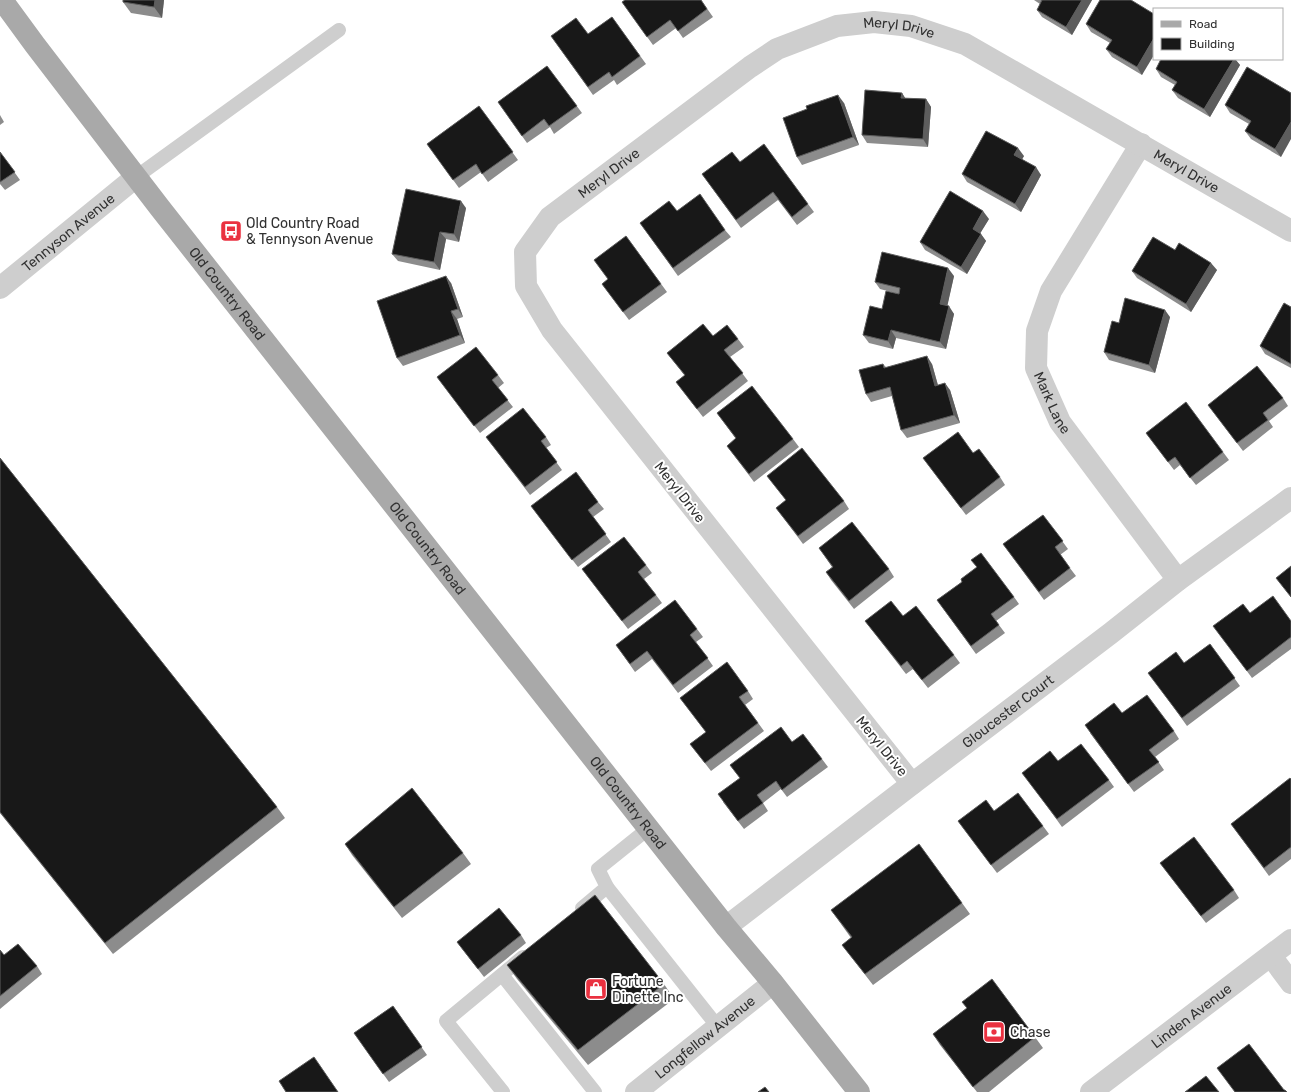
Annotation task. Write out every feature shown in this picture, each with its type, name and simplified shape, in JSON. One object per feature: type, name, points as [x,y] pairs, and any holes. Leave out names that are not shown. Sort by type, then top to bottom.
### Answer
[{"type":"main road","name":"Old Country Road","points":[[2,0],[136,177],[726,927],[773,983],[859,1092]]},
{"type":"street","name":"Meryl Drive","points":[[912,784],[552,330],[526,286],[525,252],[550,217],[750,67],[777,49],[837,26],[874,22],[911,26],[965,44],[1291,231]]},
{"type":"street","name":"Mark Lane","points":[[1141,144],[1051,291],[1037,331],[1036,368],[1060,422],[1178,580]]},
{"type":"street","name":"Tennyson Avenue","points":[[0,288],[136,177]]},
{"type":"street","name":"Gloucester Court","points":[[726,927],[1111,633],[1178,580],[1291,498]]},
{"type":"street","name":"Linden Avenue","points":[[1091,1092],[1291,940]]},
{"type":"street","points":[[1271,956],[1291,983]]},
{"type":"street","name":"Longfellow Avenue","points":[[636,1092],[773,983]]},
{"type":"lane","points":[[136,177],[339,30]]},
{"type":"lane","points":[[649,828],[598,869],[607,887],[718,1027]]},
{"type":"lane","points":[[572,917],[607,887]]},
{"type":"lane","points":[[503,1092],[446,1021],[531,951]]},
{"type":"lane","points":[[502,975],[595,1092]]},
{"type":"building","points":[[123,0],[155,0],[154,7],[123,2]]},
{"type":"building","points":[[625,0],[701,0],[707,9],[678,31],[670,20],[647,37],[622,2]]},
{"type":"building","points":[[1042,0],[1082,0],[1066,27],[1037,10]]},
{"type":"building","points":[[1100,0],[1131,0],[1153,13],[1153,40],[1137,67],[1106,49],[1112,40],[1086,24]]},
{"type":"building","points":[[612,17],[640,56],[612,77],[609,72],[588,87],[551,36],[576,18],[588,34]]},
{"type":"building","points":[[1160,60],[1233,60],[1204,109],[1172,90],[1177,82],[1156,69]]},
{"type":"building","points":[[547,66],[577,106],[549,126],[544,119],[522,136],[498,102]]},
{"type":"building","points":[[1247,67],[1291,93],[1291,122],[1275,149],[1245,131],[1251,121],[1225,105]]},
{"type":"building","points":[[865,90],[902,93],[901,98],[926,99],[923,139],[862,135]]},
{"type":"building","points":[[838,95],[853,137],[797,157],[783,118],[807,109],[806,106]]},
{"type":"building","points":[[479,106],[513,152],[482,174],[476,164],[453,180],[427,144]]},
{"type":"building","points":[[986,131],[1018,148],[1014,155],[1036,167],[1015,204],[962,174]]},
{"type":"building","points":[[764,144],[808,204],[792,217],[773,192],[736,220],[702,174],[732,152],[740,162]]},
{"type":"building","points":[[0,152],[15,172],[0,182]]},
{"type":"building","points":[[406,189],[461,201],[454,234],[440,232],[434,262],[392,254]]},
{"type":"building","points":[[950,191],[983,211],[973,229],[981,234],[961,267],[920,242]]},
{"type":"building","points":[[700,194],[725,230],[673,268],[640,223],[669,201],[677,211]]},
{"type":"building","points":[[626,236],[661,284],[623,312],[602,284],[608,279],[594,260]]},
{"type":"building","points":[[1153,237],[1175,250],[1179,243],[1211,263],[1186,304],[1132,271]]},
{"type":"building","points":[[882,252],[948,268],[940,304],[949,306],[940,342],[891,330],[888,341],[863,335],[870,306],[882,309],[886,291],[899,294],[900,288],[875,282]]},
{"type":"building","points":[[446,276],[458,309],[451,311],[460,335],[397,358],[377,301]]},
{"type":"building","points":[[1125,298],[1165,310],[1149,365],[1104,352],[1112,321],[1119,323]]},
{"type":"building","points":[[1284,303],[1291,307],[1291,364],[1260,346]]},
{"type":"building","points":[[703,324],[713,336],[727,325],[738,339],[724,350],[743,373],[697,409],[676,382],[685,375],[667,353]]},
{"type":"building","points":[[476,347],[498,375],[492,380],[508,400],[474,426],[437,377]]},
{"type":"building","points":[[927,356],[935,386],[945,383],[954,415],[901,430],[890,387],[866,394],[859,370],[883,364],[884,368]]},
{"type":"building","points":[[1257,366],[1283,398],[1263,413],[1268,420],[1237,443],[1208,405]]},
{"type":"building","points":[[752,386],[793,439],[749,474],[727,446],[736,438],[717,413]]},
{"type":"building","points":[[1186,402],[1223,452],[1190,478],[1175,457],[1168,462],[1146,433]]},
{"type":"building","points":[[523,408],[546,437],[541,441],[557,462],[525,487],[486,437]]},
{"type":"building","points":[[958,432],[973,453],[979,449],[1000,477],[961,508],[923,458]]},
{"type":"building","points":[[802,448],[844,501],[798,536],[776,508],[786,500],[767,476]]},
{"type":"building","points":[[0,458],[277,807],[105,943],[0,812]]},
{"type":"building","points":[[576,472],[598,502],[588,510],[606,534],[572,560],[531,506]]},
{"type":"building","points":[[1043,515],[1063,541],[1055,547],[1070,568],[1039,592],[1003,544]]},
{"type":"building","points":[[852,522],[889,569],[849,601],[826,572],[833,567],[819,548]]},
{"type":"building","points":[[624,537],[646,565],[638,572],[656,595],[622,621],[582,569]]},
{"type":"building","points":[[981,553],[1014,597],[991,614],[999,625],[971,646],[937,600],[962,582],[961,579],[977,567],[971,560]]},
{"type":"building","points":[[1291,566],[1291,597],[1276,578]]},
{"type":"building","points":[[1273,596],[1291,621],[1291,637],[1247,671],[1213,626],[1243,604],[1250,613]]},
{"type":"building","points":[[675,600],[697,629],[690,635],[708,658],[673,685],[647,651],[630,664],[616,645]]},
{"type":"building","points":[[891,601],[903,616],[916,606],[954,655],[922,680],[907,661],[901,666],[865,621]]},
{"type":"building","points":[[1210,644],[1235,678],[1182,718],[1148,673],[1176,652],[1184,663]]},
{"type":"building","points":[[727,662],[748,691],[739,697],[758,723],[705,763],[690,744],[706,732],[680,698]]},
{"type":"building","points":[[1147,695],[1174,731],[1149,750],[1159,762],[1128,784],[1085,725],[1114,703],[1122,713]]},
{"type":"building","points":[[781,727],[792,742],[803,734],[822,759],[782,790],[776,781],[757,795],[763,803],[738,821],[718,794],[740,778],[730,765]]},
{"type":"building","points":[[1081,744],[1109,780],[1057,819],[1022,773],[1050,751],[1058,761]]},
{"type":"building","points":[[1290,778],[1291,847],[1264,868],[1231,824]]},
{"type":"building","points":[[412,788],[463,853],[394,907],[345,844]]},
{"type":"building","points":[[1018,793],[1043,826],[991,865],[958,821],[986,800],[994,811]]},
{"type":"building","points":[[1194,837],[1234,890],[1201,916],[1160,863]]},
{"type":"building","points":[[919,844],[962,903],[865,974],[842,945],[852,937],[831,910]]},
{"type":"building","name":"Fortune Dinette Inc","points":[[595,895],[664,984],[578,1050],[507,965]]},
{"type":"building","points":[[499,908],[521,935],[478,969],[457,942]]},
{"type":"building","points":[[18,944],[37,966],[0,996],[0,950],[4,955]]},
{"type":"building","name":"Chase","points":[[992,979],[1035,1037],[973,1087],[933,1034],[967,1008],[962,1002]]},
{"type":"building","points":[[393,1006],[422,1047],[383,1074],[354,1033]]},
{"type":"building","points":[[1249,1044],[1287,1092],[1235,1092],[1217,1068]]},
{"type":"building","points":[[314,1057],[338,1092],[286,1092],[279,1081]]},
{"type":"building","points":[[1206,1076],[1219,1092],[1185,1092]]},
{"type":"building","points":[[765,1087],[769,1092],[758,1092]]},
{"type":"place","name":"Old Country Road & Tennyson Avenue","points":[[231,231]]},
{"type":"place","name":"Fortune Dinette Inc","points":[[596,989]]},
{"type":"place","name":"Chase","points":[[994,1032]]}]
